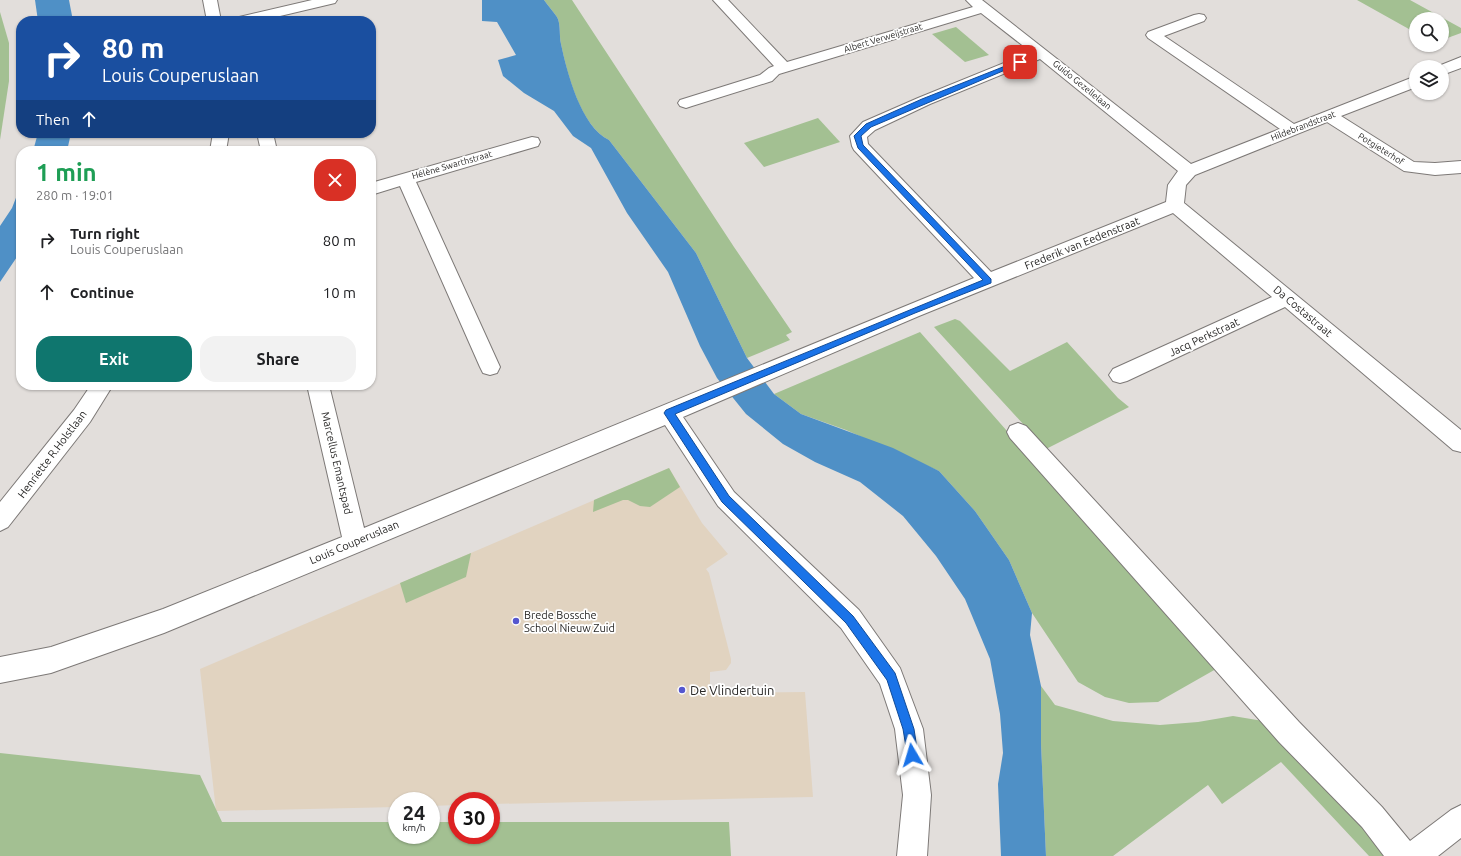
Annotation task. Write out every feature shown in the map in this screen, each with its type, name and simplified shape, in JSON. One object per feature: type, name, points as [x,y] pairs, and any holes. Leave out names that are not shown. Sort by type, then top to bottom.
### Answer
[{"type":"street","points":[[210,0],[213,16]]},
{"type":"street","points":[[261,16],[330,0]]},
{"type":"street","points":[[720,0],[784,68]]},
{"type":"street","name":"Albert Verweijstraat","points":[[686,103],[766,78],[774,71],[978,4]]},
{"type":"street","name":"Guido Gezellelaan","points":[[978,4],[1042,53],[1189,171]]},
{"type":"street","points":[[1199,18],[1153,35],[1292,130]]},
{"type":"street","points":[[988,281],[860,146],[858,136],[869,126],[883,119],[1042,53]]},
{"type":"street","points":[[1449,67],[1461,62]]},
{"type":"street","name":"Hildebrandstraat","points":[[1189,171],[1409,84]]},
{"type":"street","name":"Potgieterhof","points":[[1329,116],[1410,167],[1435,169],[1461,166]]},
{"type":"street","name":"Hélène Swarthstraat","points":[[376,188],[532,142]]},
{"type":"street","points":[[1175,205],[1175,192],[1179,180],[1189,171]]},
{"type":"street","points":[[406,179],[490,367]]},
{"type":"street","name":"Frederik van Eedenstraat","points":[[702,399],[1175,205]]},
{"type":"street","name":"Da Costastraat","points":[[1175,205],[1461,443]]},
{"type":"street","name":"Jacq Perkstraat","points":[[1120,375],[1287,298]]},
{"type":"street","name":"Henriette R.Holstlaan","points":[[0,520],[82,416],[99,390]]},
{"type":"street","name":"Marcellus Emantspad","points":[[319,390],[355,542]]},
{"type":"street","name":"Louis Couperuslaan","points":[[0,670],[51,660],[164,621],[702,399]]},
{"type":"street","points":[[669,413],[726,499],[850,619],[891,677],[908,729],[917,795],[912,856]]},
{"type":"street","points":[[1018,432],[1273,714],[1372,816],[1403,856]]},
{"type":"street","points":[[1414,856],[1461,820]]},
{"type":"shaded area","name":"Brede Bossche School Nieuw Zuid","points":[[669,468],[702,523],[728,554],[706,569],[709,573],[731,659],[731,663],[726,670],[710,672],[710,693],[805,692],[813,797],[500,804],[500,792],[448,792],[448,805],[440,806],[440,792],[388,792],[388,807],[216,811],[200,669]]},
{"type":"green space","points":[[544,0],[572,0],[734,247],[792,332],[786,335],[790,340],[747,358],[696,253],[609,140],[599,133],[583,112],[571,84],[560,41],[558,20]]},
{"type":"green space","points":[[1357,0],[1410,0],[1432,12],[1409,12],[1409,29]]},
{"type":"green space","points":[[0,12],[9,43],[9,81],[0,140]]},
{"type":"green space","points":[[1449,21],[1461,28],[1461,33],[1449,37]]},
{"type":"green space","points":[[956,27],[989,55],[965,62],[932,34]]},
{"type":"green space","points":[[818,118],[840,142],[764,167],[744,143]]},
{"type":"green space","points":[[955,319],[960,321],[1010,371],[1067,342],[1118,398],[1129,407],[1046,449],[934,327]]},
{"type":"green space","points":[[920,332],[1216,669],[1158,702],[1129,703],[1105,697],[1078,682],[1032,613],[1009,560],[975,511],[939,471],[846,430],[801,414],[774,394]]},
{"type":"green space","points":[[669,468],[680,487],[650,507],[640,506],[628,500],[623,500],[593,512],[594,500]]},
{"type":"green space","points":[[471,553],[466,577],[406,603],[400,583]]},
{"type":"green space","points":[[1041,686],[1055,705],[1113,721],[1160,725],[1198,722],[1233,716],[1263,721],[1390,852],[1385,856],[1369,856],[1281,762],[1222,804],[1208,785],[1113,856],[1046,856],[1041,744]]},
{"type":"green space","points":[[0,753],[200,775],[222,822],[388,822],[388,844],[440,844],[440,822],[448,822],[448,844],[500,844],[500,822],[729,822],[731,856],[0,856]]},
{"type":"water","points":[[35,0],[69,0],[72,16],[37,16]]},
{"type":"water","points":[[482,0],[544,0],[558,20],[560,41],[567,69],[571,83],[583,111],[599,133],[609,140],[696,253],[747,358],[774,394],[801,414],[893,448],[939,471],[975,511],[1009,560],[1032,613],[1030,635],[1041,686],[1041,744],[1046,856],[1001,856],[998,784],[1003,753],[1000,714],[990,659],[965,599],[936,556],[903,516],[860,482],[815,462],[783,444],[746,414],[717,378],[700,346],[668,272],[627,213],[591,148],[573,136],[554,111],[524,93],[503,76],[498,60],[516,55],[497,22],[482,21]]},
{"type":"water","points":[[37,138],[70,138],[68,146],[34,146]]},
{"type":"water","points":[[16,198],[16,258],[0,282],[0,226],[12,208]]},
{"type":"place","name":"Brede Bossche School Nieuw Zuid","points":[[516,621]]},
{"type":"place","name":"De Vlindertuin","points":[[682,690]]},
{"type":"route","points":[[912,755],[908,729],[891,677],[850,619],[726,499],[690,447],[669,413],[912,311],[988,281],[860,146],[858,136],[869,126],[924,101],[1020,62]]}]
